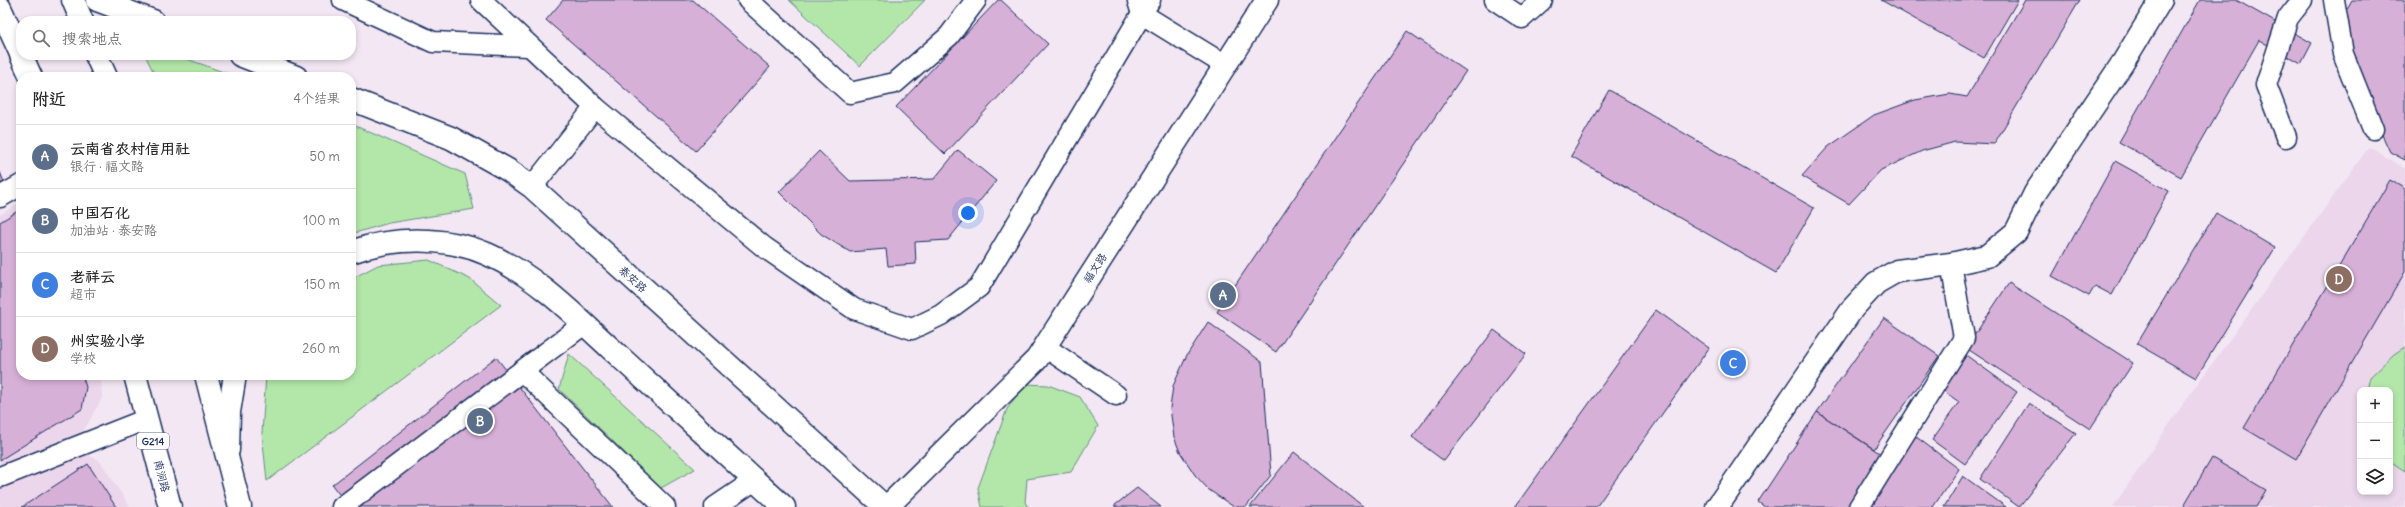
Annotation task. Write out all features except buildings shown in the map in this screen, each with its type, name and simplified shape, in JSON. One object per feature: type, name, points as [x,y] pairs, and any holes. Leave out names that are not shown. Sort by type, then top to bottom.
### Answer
[{"type":"main road","points":[[73,0],[80,16]]},
{"type":"main road","points":[[97,0],[124,4],[144,16]]},
{"type":"main road","name":"福文路","points":[[886,507],[1037,359],[1267,0]]},
{"type":"main road","points":[[1717,507],[1854,308],[1876,283],[1897,271],[1951,264],[1987,256],[2016,232],[2036,193],[2122,64],[2161,0]]},
{"type":"main road","points":[[0,8],[16,43]]},
{"type":"main road","points":[[24,60],[29,72]]},
{"type":"main road","points":[[98,60],[104,72]]},
{"type":"main road","points":[[253,60],[283,72]]},
{"type":"main road","name":"泰安路","points":[[356,101],[451,138],[508,170],[532,187],[886,507]]},
{"type":"main road","points":[[356,251],[376,245],[413,241],[445,243],[486,254],[519,271],[584,324],[784,507]]},
{"type":"main road","name":"南涧路","points":[[136,380],[170,507]]},
{"type":"main road","points":[[207,380],[228,453],[240,507]]},
{"type":"main road","points":[[228,453],[230,412],[234,380]]},
{"type":"lane","points":[[343,0],[434,42],[529,46]]},
{"type":"lane","points":[[481,0],[595,107],[764,247],[854,309],[912,329],[941,315],[979,287],[1143,5],[1225,65]]},
{"type":"lane","points":[[748,0],[850,93],[895,83],[949,36],[976,0]]},
{"type":"lane","points":[[1495,0],[1522,18],[1542,0]]},
{"type":"lane","points":[[2286,137],[2266,85],[2288,18],[2302,0]]},
{"type":"lane","points":[[2334,0],[2343,54],[2373,129]]},
{"type":"lane","points":[[532,187],[595,107]]},
{"type":"lane","points":[[0,197],[16,188]]},
{"type":"lane","points":[[1859,507],[1964,338],[1951,264]]},
{"type":"lane","points":[[353,503],[584,324]]},
{"type":"lane","points":[[1045,347],[1116,395]]},
{"type":"lane","points":[[522,371],[665,507]]},
{"type":"lane","points":[[0,477],[147,419]]},
{"type":"lane","points":[[715,507],[755,480]]},
{"type":"shaded area","points":[[2369,147],[2405,168],[2405,507],[2113,507],[2188,397]]},
{"type":"shaded area","points":[[16,205],[16,380],[101,380],[102,398],[74,448],[100,461],[130,507],[0,507],[0,215]]},
{"type":"green space","points":[[789,0],[925,0],[860,66]]},
{"type":"green space","points":[[148,60],[190,60],[223,72],[154,72]]},
{"type":"green space","points":[[356,126],[465,174],[474,209],[389,223],[356,233]]},
{"type":"green space","points":[[429,260],[470,279],[501,305],[267,481],[262,433],[266,380],[356,380],[356,276],[378,265]]},
{"type":"green space","points":[[2405,347],[2405,471],[2393,463],[2393,387],[2368,387],[2370,377],[2394,354]]},
{"type":"green space","points":[[569,354],[695,469],[661,488],[559,389]]},
{"type":"green space","points":[[1025,384],[1048,385],[1080,397],[1098,426],[1071,472],[1027,479],[1025,502],[1028,507],[982,507],[978,488],[1007,409]]},
{"type":"place","name":"州实验小学","points":[[2339,279]]},
{"type":"place","name":"云南省农村信用社","points":[[1223,295]]},
{"type":"place","name":"老祥云","points":[[1733,363]]},
{"type":"place","name":"中国石化","points":[[480,421]]}]
